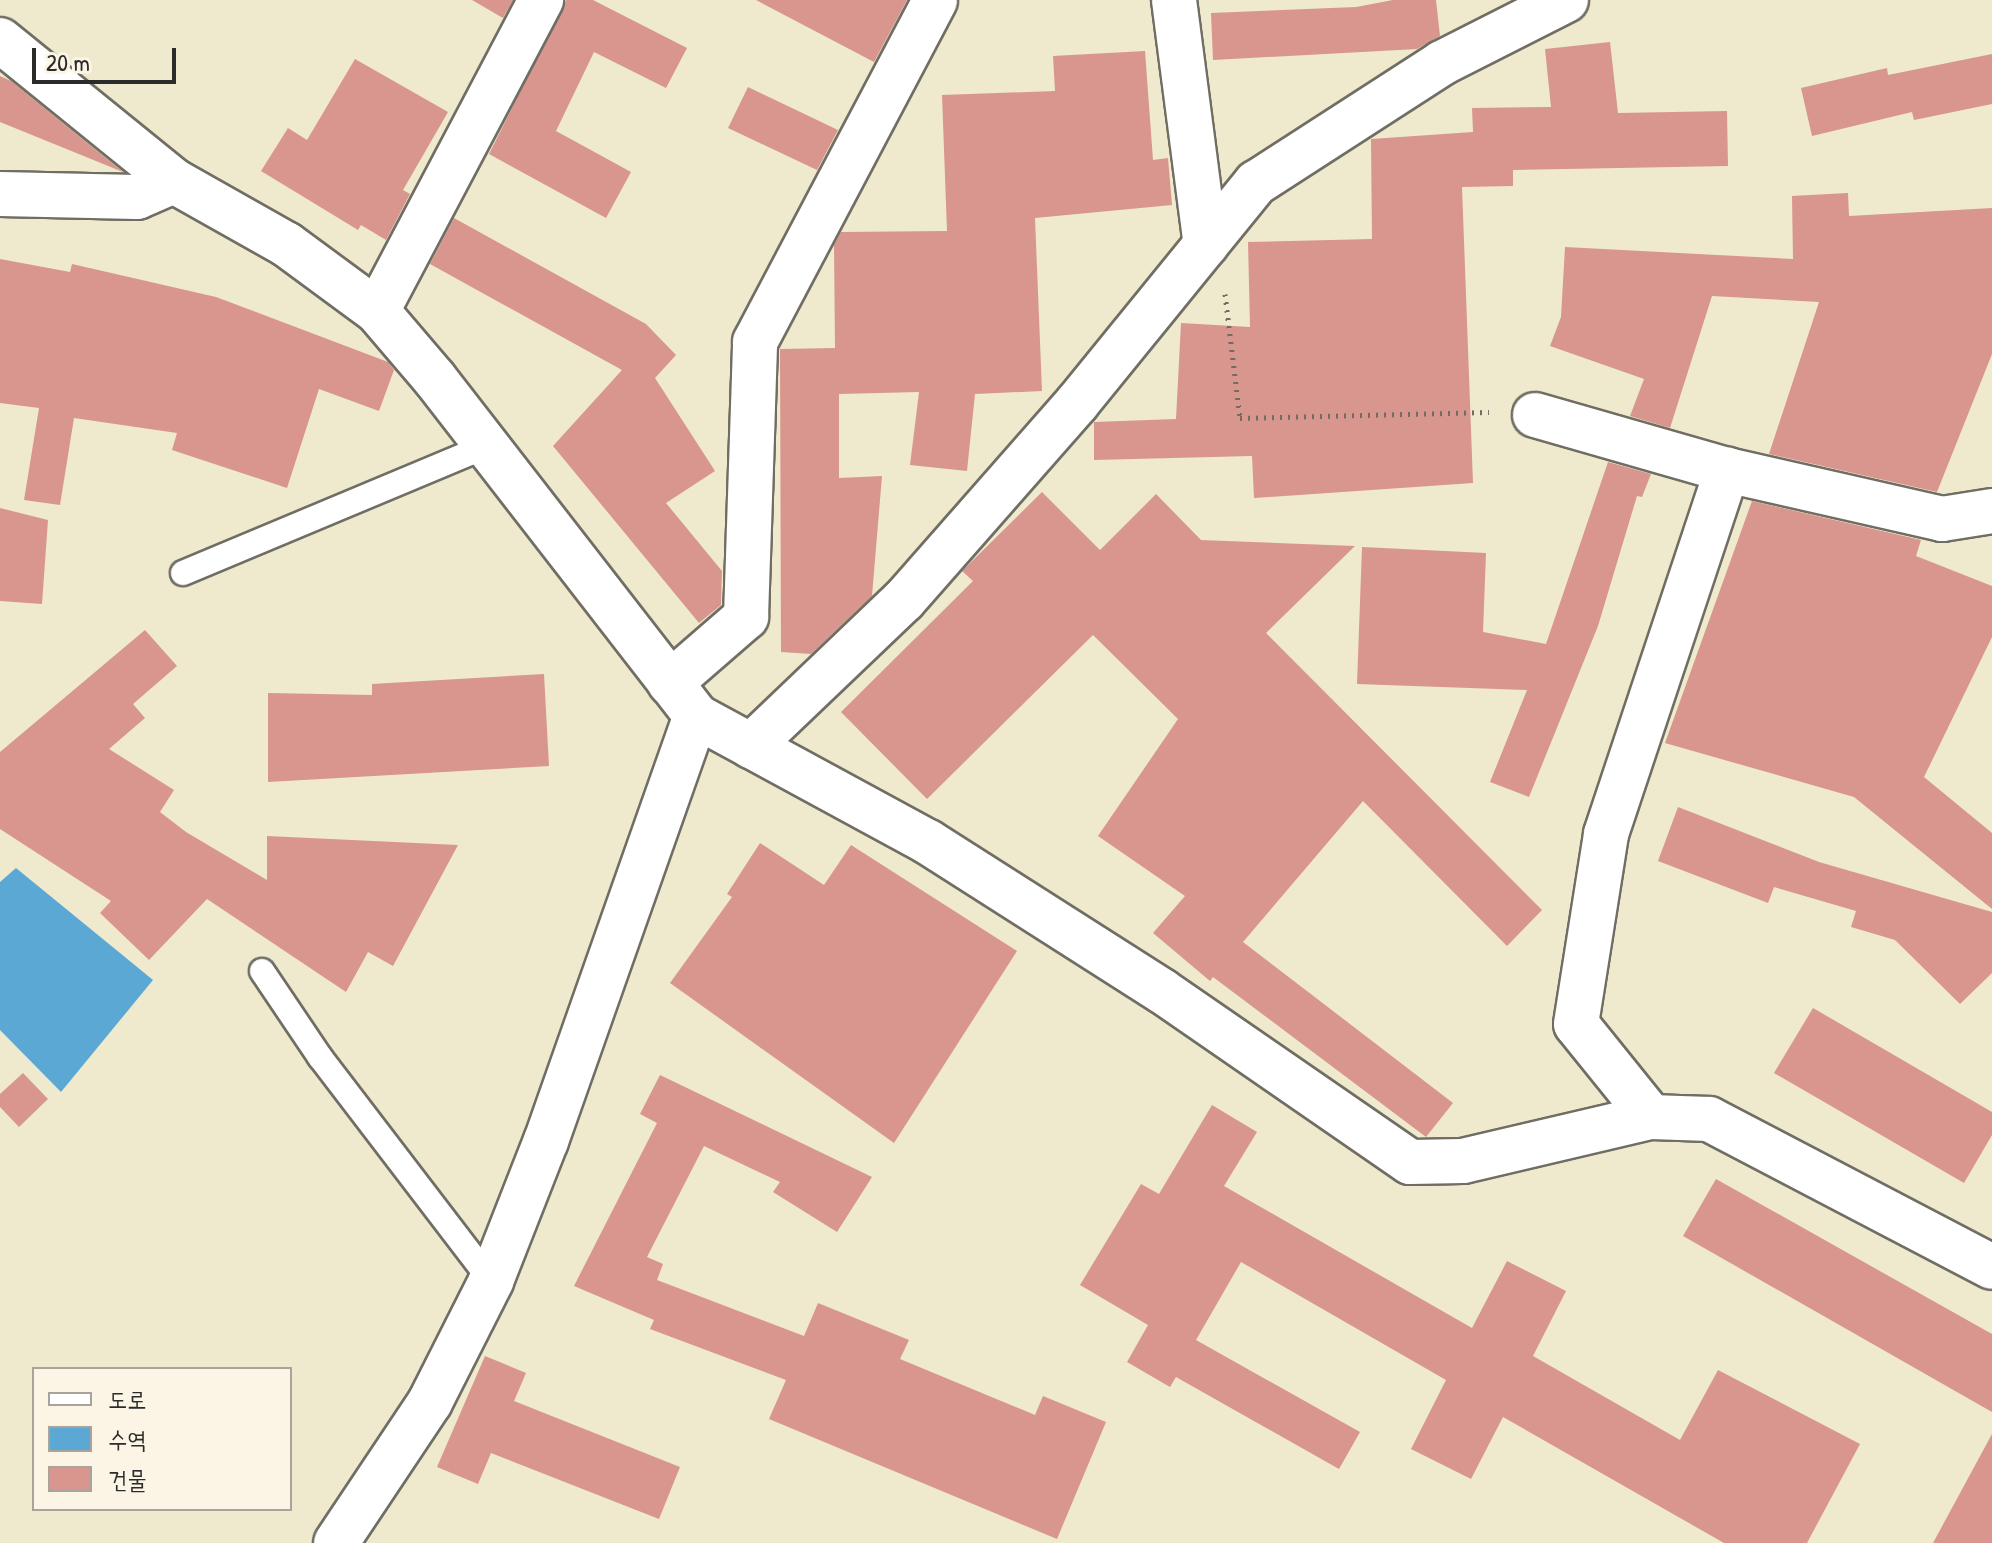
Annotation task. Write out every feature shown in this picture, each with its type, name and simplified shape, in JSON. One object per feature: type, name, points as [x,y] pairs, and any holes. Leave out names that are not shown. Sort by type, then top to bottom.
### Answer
[{"type":"street","points":[[377,311],[541,0]]},
{"type":"street","points":[[336,1543],[430,1402],[491,1281],[546,1141],[683,700],[746,617],[755,342],[935,0]]},
{"type":"street","points":[[1174,0],[1206,245]]},
{"type":"street","points":[[751,746],[904,600],[1077,403],[1256,183],[1442,63],[1566,0]]},
{"type":"street","points":[[0,40],[174,181],[286,244],[377,311],[683,700],[751,746],[928,842],[1162,991],[1410,1162],[1463,1161],[1651,1117],[1709,1119],[1992,1267]]},
{"type":"street","points":[[0,194],[137,197],[174,181]]},
{"type":"street","points":[[1535,415],[1727,470],[1942,519],[1992,511]]},
{"type":"street","points":[[1651,1117],[1576,1024],[1606,834],[1727,470]]},
{"type":"lane","points":[[183,573],[486,446]]},
{"type":"lane","points":[[262,971],[320,1057],[491,1281]]},
{"type":"path","points":[[1206,245],[1229,304],[1240,418],[1535,415]]},
{"type":"water","points":[[16,868],[153,980],[61,1092],[0,1030],[0,882]]},
{"type":"building","points":[[472,0],[513,0],[503,18]]},
{"type":"building","points":[[566,0],[593,0],[687,48],[666,88],[594,52],[556,131],[631,172],[606,218],[489,154]]},
{"type":"building","points":[[756,0],[907,0],[874,62]]},
{"type":"building","points":[[1393,0],[1436,0],[1440,36],[1417,49],[1213,60],[1211,13],[1356,7]]},
{"type":"building","points":[[1610,42],[1618,113],[1727,111],[1728,166],[1513,170],[1513,186],[1462,187],[1473,483],[1254,498],[1252,456],[1094,460],[1094,422],[1176,419],[1181,323],[1250,327],[1248,242],[1372,239],[1371,139],[1473,132],[1472,108],[1551,107],[1545,49]]},
{"type":"building","points":[[1145,51],[1153,160],[1168,158],[1172,205],[1035,218],[1042,391],[975,394],[967,471],[910,465],[919,392],[839,394],[839,478],[882,476],[872,596],[811,654],[781,652],[780,349],[835,348],[834,245],[841,232],[947,231],[942,95],[1055,91],[1053,56]]},
{"type":"building","points":[[1992,54],[1992,104],[1914,120],[1912,112],[1812,136],[1801,88],[1887,68],[1888,75]]},
{"type":"building","points":[[355,59],[448,112],[403,190],[410,194],[386,240],[361,225],[358,230],[261,171],[288,128],[307,140]]},
{"type":"building","points":[[0,76],[11,81],[123,172],[0,122]]},
{"type":"building","points":[[748,87],[838,130],[817,170],[728,128]]},
{"type":"building","points":[[1848,193],[1849,216],[1992,208],[1992,354],[1937,492],[1769,454],[1819,302],[1712,296],[1670,428],[1630,416],[1644,379],[1550,346],[1561,317],[1565,247],[1793,259],[1792,196]]},
{"type":"building","points":[[454,218],[646,324],[676,355],[655,378],[715,471],[666,503],[722,571],[721,605],[699,623],[553,446],[622,370],[430,264]]},
{"type":"building","points":[[0,259],[70,272],[72,264],[216,297],[388,362],[394,370],[379,411],[319,389],[287,488],[172,450],[177,433],[74,418],[60,505],[24,500],[39,408],[0,403]]},
{"type":"building","points":[[1608,462],[1651,474],[1642,497],[1637,496],[1598,626],[1529,797],[1490,782],[1527,690],[1357,684],[1362,547],[1486,553],[1483,632],[1546,644]]},
{"type":"building","points":[[1042,492],[1100,550],[1156,494],[1201,540],[1355,546],[1266,633],[1542,910],[1507,946],[1363,801],[1243,942],[1453,1103],[1426,1137],[1213,977],[1210,981],[1153,933],[1185,896],[1098,836],[1178,719],[1093,635],[927,799],[841,712],[973,581],[962,571]]},
{"type":"building","points":[[1752,501],[1921,540],[1916,556],[1992,586],[1992,637],[1924,777],[1992,833],[1992,909],[1854,797],[1665,743]]},
{"type":"building","points":[[0,508],[48,520],[42,604],[0,601]]},
{"type":"building","points":[[145,630],[177,666],[133,704],[145,718],[109,749],[174,790],[160,812],[186,832],[267,880],[267,836],[458,845],[393,966],[368,952],[346,992],[207,899],[149,960],[100,913],[111,901],[0,829],[0,752]]},
{"type":"building","points":[[544,674],[549,766],[268,782],[268,693],[372,695],[372,684]]},
{"type":"building","points":[[1678,807],[1819,862],[1992,912],[1992,973],[1960,1004],[1895,940],[1851,927],[1856,911],[1774,887],[1768,903],[1658,861]]},
{"type":"building","points":[[760,843],[824,885],[851,845],[1017,951],[894,1143],[670,983],[732,897],[727,894]]},
{"type":"building","points":[[1813,1008],[1992,1112],[1992,1135],[1964,1183],[1774,1073]]},
{"type":"building","points":[[23,1073],[48,1099],[19,1127],[0,1107],[0,1094]]},
{"type":"building","points":[[660,1075],[872,1177],[837,1232],[773,1192],[780,1182],[704,1146],[647,1257],[663,1264],[657,1280],[804,1336],[818,1303],[909,1340],[900,1359],[1035,1415],[1043,1396],[1106,1422],[1057,1539],[769,1419],[786,1380],[650,1329],[654,1320],[574,1286],[657,1123],[640,1114]]},
{"type":"building","points":[[1212,1105],[1257,1132],[1224,1186],[1472,1328],[1507,1261],[1566,1291],[1533,1356],[1680,1440],[1718,1370],[1860,1444],[1807,1543],[1724,1543],[1503,1417],[1471,1479],[1411,1449],[1446,1380],[1241,1262],[1196,1340],[1360,1432],[1339,1469],[1176,1377],[1170,1387],[1127,1362],[1148,1325],[1080,1285],[1141,1184],[1159,1194]]},
{"type":"building","points":[[1716,1179],[1992,1334],[1992,1412],[1683,1236]]},
{"type":"building","points":[[485,1356],[526,1373],[514,1401],[680,1467],[659,1519],[491,1453],[478,1484],[437,1467]]},
{"type":"building","points":[[1992,1434],[1992,1543],[1933,1543]]}]
